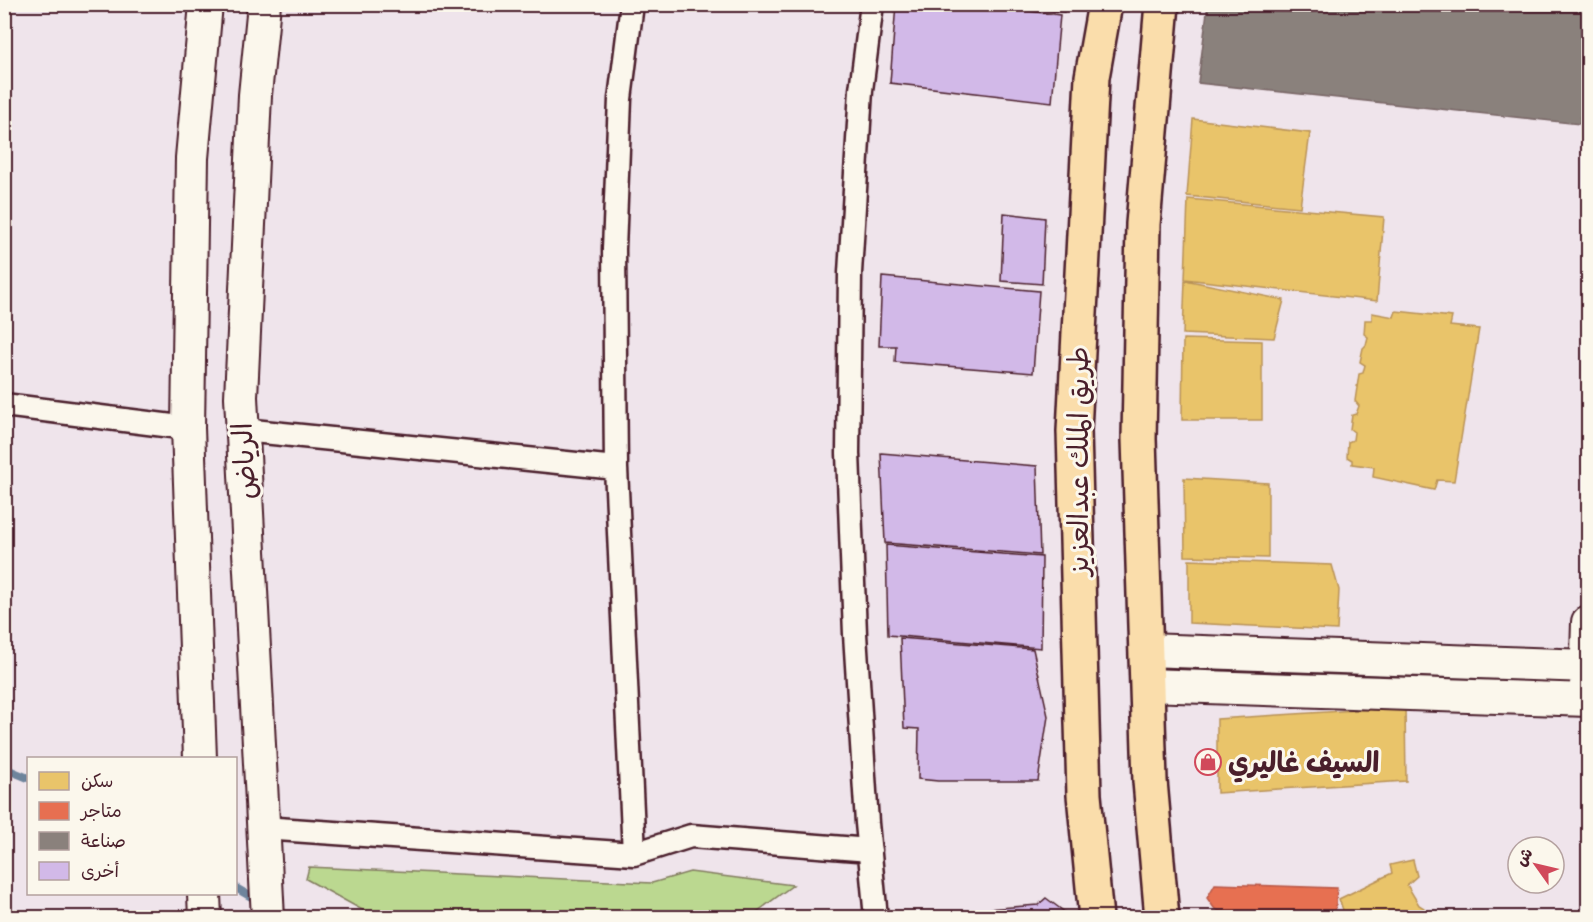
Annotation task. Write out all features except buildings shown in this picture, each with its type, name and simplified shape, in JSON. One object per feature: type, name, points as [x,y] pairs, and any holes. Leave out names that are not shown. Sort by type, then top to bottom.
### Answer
[{"type":"highway","name":"طريق الملك عبدالعزيز","points":[[1096,918],[1084,795],[1074,431],[1092,77],[1105,4]]},
{"type":"highway","points":[[1162,4],[1143,224],[1139,439],[1150,782],[1162,918]]},
{"type":"street","name":"الرياض","points":[[200,757],[188,428],[192,158],[206,4]]},
{"type":"street","name":"الرياض","points":[[264,4],[254,118],[241,397],[268,918]]},
{"type":"street","points":[[633,4],[620,99],[614,249],[616,468],[634,854]]},
{"type":"street","points":[[872,4],[861,90],[850,273],[848,453],[855,634],[876,918]]},
{"type":"street","points":[[4,405],[188,428]]},
{"type":"street","points":[[243,430],[616,468]]},
{"type":"street","points":[[1147,685],[1587,700],[1588,622]]},
{"type":"street","points":[[1146,650],[1588,666]]},
{"type":"street","points":[[263,828],[634,854],[692,836],[870,850]]},
{"type":"street","points":[[204,895],[205,918]]},
{"type":"green space","points":[[309,867],[652,883],[690,872],[793,885],[750,917],[375,917],[306,879]]},
{"type":"waterway","points":[[4,768],[27,778]]},
{"type":"waterway","points":[[237,889],[253,898]]},
{"type":"place","name":"السيف غاليري","points":[[1208,762]]}]
